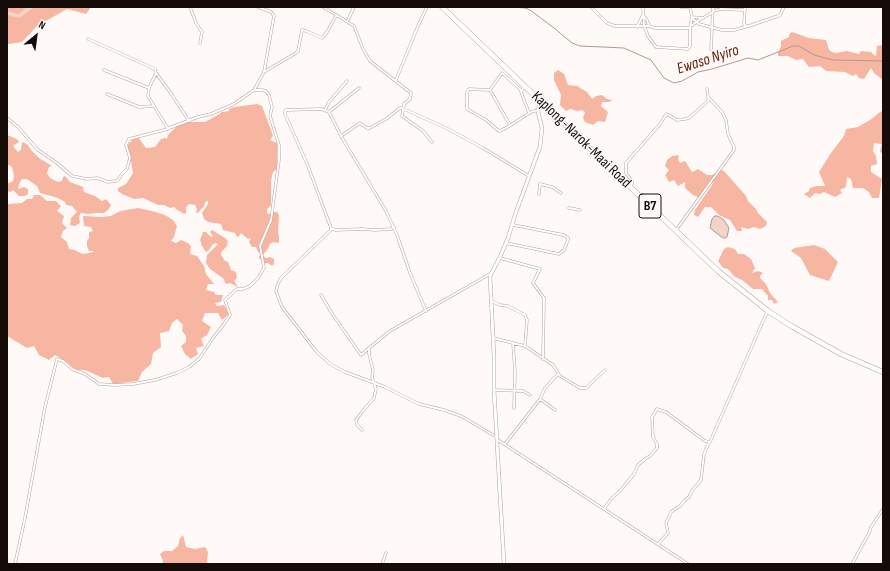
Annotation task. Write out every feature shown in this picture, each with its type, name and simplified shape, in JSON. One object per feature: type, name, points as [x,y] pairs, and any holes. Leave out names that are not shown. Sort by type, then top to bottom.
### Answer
[{"type":"highway","name":"Kaplong-Narok-Maai Road","points":[[442,7],[718,271],[768,310],[793,327],[841,354],[883,372]]},
{"type":"main road","points":[[504,564],[494,390],[491,273],[500,258],[513,225],[516,212],[542,141],[542,128],[538,110],[540,100]]},
{"type":"street","points":[[190,7],[196,23],[202,32],[200,43]]},
{"type":"street","points":[[7,118],[18,127],[38,150],[57,163],[72,176],[90,180],[100,178],[105,181],[112,182],[118,180],[128,169],[130,158],[126,145],[128,140],[168,129],[211,114],[234,104],[254,90],[264,72],[274,16],[271,12],[258,7]]},
{"type":"street","points":[[324,7],[354,26],[363,49],[370,61],[411,93],[410,99],[402,108],[386,119],[370,128],[367,128],[360,123],[341,136]]},
{"type":"street","points":[[348,21],[353,7]]},
{"type":"street","points":[[396,80],[418,26],[428,7]]},
{"type":"street","points":[[591,7],[603,19],[615,26],[649,26],[655,28],[690,27],[713,12],[721,9],[745,8],[744,25],[741,28]]},
{"type":"street","points":[[643,7],[644,26],[648,36],[656,47],[688,49],[690,46],[690,27],[692,17],[690,7],[681,7]]},
{"type":"street","points":[[711,50],[713,7]]},
{"type":"street","points":[[692,17],[697,22],[713,28],[734,30],[780,15],[784,7]]},
{"type":"street","points":[[637,27],[643,14]]},
{"type":"street","points":[[643,14],[648,20],[649,26]]},
{"type":"street","points":[[264,72],[298,51],[302,30],[322,38],[336,16],[338,16]]},
{"type":"street","points":[[692,17],[703,18]]},
{"type":"street","points":[[744,25],[749,26]]},
{"type":"street","points":[[88,39],[155,69],[156,73],[189,121]]},
{"type":"street","points":[[104,70],[149,88]]},
{"type":"street","points":[[156,73],[149,88],[148,96],[168,129]]},
{"type":"street","points":[[490,90],[502,73],[522,91]]},
{"type":"street","points":[[325,110],[329,102],[346,81]]},
{"type":"street","points":[[524,85],[521,92],[529,114]]},
{"type":"street","points":[[329,112],[359,88]]},
{"type":"street","points":[[490,90],[468,89],[468,110],[486,120],[499,131],[538,110]]},
{"type":"street","points":[[676,230],[734,150],[728,134],[726,120],[722,112],[709,98],[707,89]]},
{"type":"street","points":[[15,564],[45,407],[57,359],[63,361],[72,369],[84,374],[99,384],[115,385],[133,384],[155,380],[190,367],[199,359],[230,315],[225,300],[237,289],[243,290],[250,286],[258,278],[264,268],[260,246],[271,220],[279,160],[279,145],[270,116],[272,107],[269,95],[266,91],[254,90]]},
{"type":"street","points":[[490,90],[510,126]]},
{"type":"street","points":[[107,94],[139,108],[154,106]]},
{"type":"street","points":[[630,186],[632,182],[626,173],[626,163],[660,124],[665,116],[667,114],[677,120],[689,118],[708,101],[709,98]]},
{"type":"street","points":[[402,108],[402,118],[423,131],[432,142]]},
{"type":"street","points":[[402,108],[448,129],[529,176]]},
{"type":"street","points":[[331,228],[308,166],[285,112],[286,110],[325,110],[329,112],[341,136],[373,188],[394,228],[426,311]]},
{"type":"street","points":[[539,194],[540,184],[552,187],[561,193]]},
{"type":"street","points":[[569,208],[580,210]]},
{"type":"street","points":[[506,242],[559,254],[564,250],[568,240],[568,238],[564,235],[513,225]]},
{"type":"street","points":[[331,228],[335,230],[362,228],[375,230],[394,228]]},
{"type":"street","points":[[331,228],[331,230],[281,278],[276,291],[282,307],[311,345],[324,359],[345,372],[374,383],[419,404],[461,416],[493,435]]},
{"type":"street","points":[[500,258],[540,269],[533,283],[544,298],[543,359]]},
{"type":"street","points":[[321,295],[361,355],[390,331],[491,273]]},
{"type":"street","points":[[491,301],[500,305],[508,306],[525,315],[525,346]]},
{"type":"street","points":[[658,544],[668,533],[666,523],[671,512],[690,497],[692,491],[701,480],[704,454],[768,310]]},
{"type":"street","points":[[493,338],[525,346],[553,365],[559,373],[580,388],[586,388],[605,370]]},
{"type":"street","points":[[513,343],[515,372],[514,408]]},
{"type":"street","points":[[362,430],[357,425],[356,420],[374,398],[376,389],[372,378],[373,370],[369,348]]},
{"type":"street","points":[[505,444],[540,399],[545,388],[559,373]]},
{"type":"street","points":[[494,390],[523,391],[530,395]]},
{"type":"street","points":[[540,399],[555,410]]},
{"type":"street","points":[[604,509],[634,474],[638,465],[650,456],[657,448],[657,444],[653,437],[652,418],[657,409],[666,412],[681,425],[709,443]]},
{"type":"street","points":[[498,440],[688,564]]},
{"type":"street","points":[[852,564],[871,527],[883,509]]},
{"type":"street","points":[[382,564],[386,553]]},
{"type":"shaded area","points":[[7,7],[91,7],[86,14],[67,9],[37,26],[22,42],[9,44],[7,43]]},
{"type":"shaded area","points":[[792,32],[809,38],[826,40],[829,50],[836,53],[847,51],[859,54],[861,51],[871,52],[876,56],[877,46],[881,45],[883,48],[883,80],[874,73],[871,68],[864,79],[859,78],[856,74],[853,76],[845,72],[826,71],[820,66],[809,67],[803,59],[796,60],[788,56],[778,56],[781,41],[789,37],[790,33]]},
{"type":"shaded area","points":[[558,70],[564,74],[568,85],[577,86],[587,92],[592,99],[596,96],[602,95],[607,99],[613,100],[609,102],[602,102],[601,106],[608,112],[605,122],[598,121],[593,125],[585,122],[583,118],[585,112],[582,110],[577,111],[570,109],[566,111],[560,105],[561,95],[554,80],[554,73]]},
{"type":"shaded area","points":[[257,104],[262,106],[271,130],[273,136],[270,140],[277,143],[277,169],[273,172],[271,181],[271,205],[267,209],[267,213],[277,212],[279,215],[279,243],[273,242],[270,244],[263,256],[274,259],[274,264],[272,266],[268,263],[264,263],[259,258],[260,254],[256,247],[252,247],[249,242],[251,238],[248,239],[241,233],[237,237],[235,233],[223,230],[221,224],[208,222],[204,219],[202,213],[208,204],[208,201],[205,202],[204,207],[198,213],[196,212],[197,209],[195,205],[189,204],[186,207],[186,213],[184,214],[174,207],[170,208],[164,205],[158,205],[143,198],[134,199],[118,191],[118,188],[126,184],[133,173],[127,146],[133,139],[138,137],[146,148],[155,147],[161,139],[167,139],[168,135],[176,127],[188,122],[205,122],[222,112],[229,111],[229,109],[234,107]]},
{"type":"shaded area","points":[[883,111],[883,155],[880,151],[882,144],[874,143],[873,151],[876,156],[877,164],[871,166],[871,172],[882,179],[879,198],[872,198],[869,192],[863,188],[853,188],[851,179],[847,177],[846,187],[840,190],[842,193],[835,197],[824,192],[820,194],[815,193],[810,198],[804,194],[809,191],[810,188],[825,186],[819,172],[844,136],[846,129],[858,127]]},
{"type":"shaded area","points":[[7,135],[17,139],[19,142],[13,146],[18,152],[21,150],[22,142],[27,144],[39,158],[52,166],[49,167],[47,173],[50,178],[58,182],[62,181],[63,177],[65,176],[70,182],[83,187],[84,192],[95,196],[102,201],[106,199],[111,205],[108,210],[104,213],[81,213],[79,217],[80,223],[75,226],[70,225],[71,218],[77,212],[72,206],[66,205],[65,202],[58,198],[40,193],[37,186],[27,179],[22,179],[18,189],[24,187],[28,189],[28,194],[25,196],[19,196],[13,190],[10,192],[7,191],[7,184],[13,181],[14,176],[12,167],[7,164]]},
{"type":"shaded area","points":[[679,155],[678,159],[680,163],[685,161],[692,172],[698,169],[707,175],[712,175],[721,170],[724,171],[767,222],[766,226],[760,229],[754,227],[748,229],[741,227],[742,231],[737,231],[730,220],[719,215],[711,207],[705,207],[698,217],[694,215],[695,210],[714,182],[710,184],[700,198],[693,195],[685,188],[685,182],[678,186],[674,180],[669,182],[665,175],[669,170],[665,166],[667,160],[672,156]]},
{"type":"shaded area","points":[[34,195],[40,195],[47,201],[56,201],[61,206],[57,211],[64,216],[62,223],[67,228],[63,231],[61,237],[67,242],[69,249],[75,250],[82,254],[94,251],[89,251],[87,246],[89,232],[93,231],[91,227],[84,226],[83,216],[111,216],[120,211],[138,208],[165,215],[173,220],[177,226],[174,237],[171,241],[176,243],[181,240],[191,246],[190,254],[197,256],[204,266],[206,274],[214,284],[208,284],[206,290],[214,292],[216,295],[223,295],[221,302],[215,303],[217,306],[224,305],[229,314],[222,320],[218,313],[205,313],[202,321],[211,327],[207,335],[201,339],[204,346],[196,348],[198,354],[191,359],[185,354],[181,346],[186,342],[186,336],[182,331],[183,325],[177,319],[172,323],[169,331],[160,333],[161,347],[153,353],[151,364],[142,372],[138,381],[113,384],[109,377],[103,378],[85,370],[76,370],[55,355],[49,360],[39,355],[34,346],[27,348],[7,336],[7,204],[22,203],[27,199],[32,199]]},
{"type":"shaded area","points":[[715,216],[718,216],[724,220],[729,228],[727,237],[723,238],[710,228],[712,219]]},
{"type":"shaded area","points":[[212,230],[228,241],[227,246],[222,251],[221,255],[225,261],[228,262],[231,270],[236,272],[237,278],[234,281],[238,287],[230,283],[225,283],[224,279],[210,269],[206,263],[207,255],[218,244],[213,244],[206,252],[200,240],[203,232],[206,232],[211,237],[213,236],[210,232]]},
{"type":"shaded area","points":[[814,245],[825,249],[838,262],[829,281],[810,275],[801,258],[791,251],[794,248]]},
{"type":"shaded area","points":[[728,247],[735,249],[738,254],[744,254],[751,259],[755,268],[752,273],[758,271],[763,273],[760,278],[778,302],[774,304],[772,300],[768,300],[768,296],[762,289],[753,289],[742,280],[735,277],[728,269],[723,268],[718,261],[724,249]]},
{"type":"shaded area","points":[[183,535],[186,547],[195,549],[205,547],[208,552],[208,564],[162,564],[163,561],[160,554],[164,551],[172,551],[178,546],[180,538]]},
{"type":"waterway","points":[[7,13],[19,16],[31,7]]},
{"type":"waterway","name":"Ewaso Nyiro","points":[[511,7],[530,10],[572,43],[580,46],[624,48],[651,60],[664,78],[674,83],[682,81],[698,72],[748,58],[758,60],[793,46],[799,46],[814,55],[833,60],[883,61]]}]
